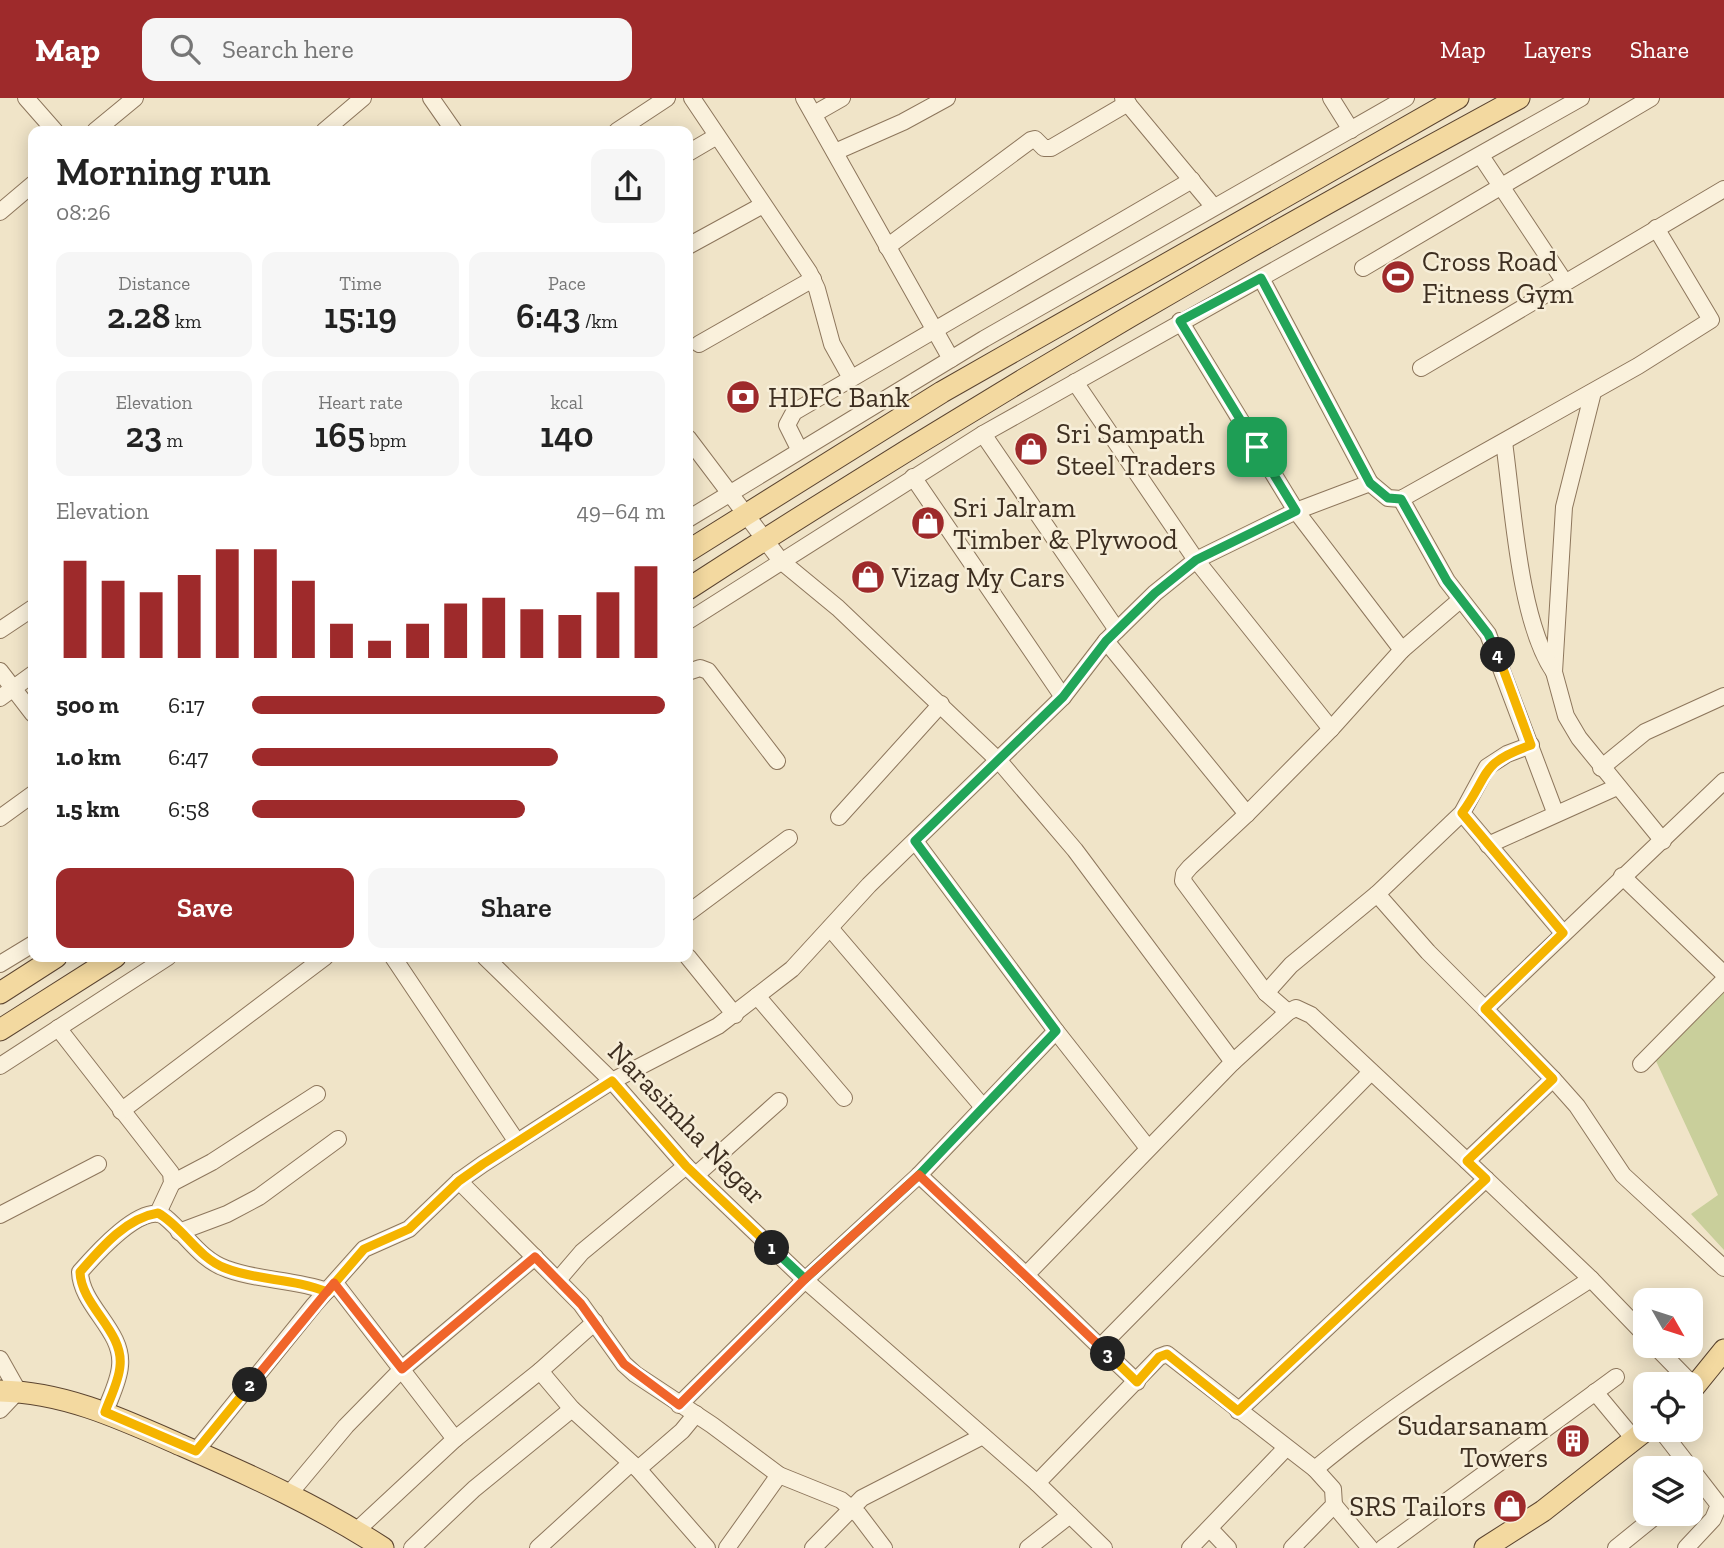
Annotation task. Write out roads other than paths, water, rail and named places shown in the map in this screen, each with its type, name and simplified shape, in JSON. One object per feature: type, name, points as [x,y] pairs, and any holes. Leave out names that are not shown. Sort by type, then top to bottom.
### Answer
[{"type":"main road","points":[[693,548],[942,392],[1458,98]]},
{"type":"main road","points":[[693,586],[988,401],[1251,248],[1520,98]]},
{"type":"main road","points":[[0,993],[48,962]]},
{"type":"main road","points":[[0,1030],[107,962]]},
{"type":"main road","points":[[1703,1377],[1724,1350]]},
{"type":"main road","points":[[9,1391],[73,1402],[105,1412],[290,1493],[383,1548]]},
{"type":"main road","points":[[1485,1548],[1543,1511],[1633,1440]]},
{"type":"street","points":[[26,98],[51,126]]},
{"type":"street","points":[[101,126],[135,98]]},
{"type":"street","points":[[330,126],[363,98]]},
{"type":"street","points":[[431,98],[451,126]]},
{"type":"street","points":[[625,126],[667,98]]},
{"type":"street","points":[[691,98],[813,279],[832,344],[851,378]]},
{"type":"street","points":[[804,98],[951,359]]},
{"type":"street","points":[[814,114],[842,98]]},
{"type":"street","points":[[835,152],[903,122],[947,98]]},
{"type":"street","points":[[1331,98],[1351,130]]},
{"type":"street","points":[[693,516],[951,359],[1213,206],[1406,98]]},
{"type":"street","points":[[693,618],[983,433],[1581,98]]},
{"type":"street","points":[[1363,268],[1650,98]]},
{"type":"street","points":[[887,247],[1031,140],[1035,139],[1044,148],[1051,148],[1125,101],[1213,206]]},
{"type":"street","points":[[693,150],[717,136]]},
{"type":"street","points":[[1481,156],[1564,281]]},
{"type":"street","points":[[799,449],[787,425],[794,412],[1192,180]]},
{"type":"street","points":[[0,212],[28,188]]},
{"type":"street","points":[[1421,368],[1564,281],[1724,190]]},
{"type":"street","points":[[693,243],[763,205]]},
{"type":"street","points":[[1261,278],[1370,483],[1388,498],[1401,499],[1593,392],[1718,317],[1656,228]]},
{"type":"street","points":[[699,344],[813,279]]},
{"type":"street","points":[[1180,321],[1296,511],[1402,650]]},
{"type":"street","points":[[1075,382],[1196,560],[1331,729]]},
{"type":"street","points":[[1554,672],[1564,507],[1593,392]]},
{"type":"street","points":[[983,433],[1112,636],[1247,814]]},
{"type":"street","points":[[1504,442],[1526,595],[1538,644],[1554,672],[1566,716],[1601,768],[1663,841]]},
{"type":"street","points":[[693,445],[781,561],[838,608],[1000,762],[1075,850],[1233,1062]]},
{"type":"street","points":[[913,477],[1063,697]]},
{"type":"street","points":[[196,1451],[364,1249],[409,1229],[459,1181],[612,1081],[735,1015],[792,969],[915,841],[1000,762],[1063,697],[1112,636],[1155,593],[1196,560],[1296,511],[1370,483]]},
{"type":"street","points":[[1401,499],[1460,600],[1488,634],[1555,812]]},
{"type":"street","points":[[1288,1012],[1266,993],[1183,881],[1184,874],[1331,729],[1402,650],[1460,600]]},
{"type":"street","points":[[0,630],[28,611]]},
{"type":"street","points":[[693,670],[700,668],[708,671],[777,761]]},
{"type":"street","points":[[0,671],[7,694],[28,710]]},
{"type":"street","points":[[7,694],[28,678]]},
{"type":"street","points":[[1601,768],[1645,732],[1724,696]]},
{"type":"street","points":[[839,817],[941,704]]},
{"type":"street","points":[[1266,993],[1291,965],[1377,894],[1462,813],[1488,767],[1507,754],[1531,745]]},
{"type":"street","points":[[1485,1009],[1724,781]]},
{"type":"street","points":[[1488,845],[1555,812],[1617,787]]},
{"type":"street","points":[[0,818],[28,798]]},
{"type":"street","points":[[1462,813],[1563,933]]},
{"type":"street","points":[[693,909],[789,838]]},
{"type":"street","points":[[915,841],[1056,1031],[1148,1148]]},
{"type":"street","points":[[1622,876],[1724,974]]},
{"type":"street","points":[[1377,894],[1428,952],[1577,1106],[1623,1175],[1724,1268]]},
{"type":"street","points":[[830,928],[983,1107]]},
{"type":"street","points":[[0,964],[28,947]]},
{"type":"street","points":[[0,1066],[160,962]]},
{"type":"street","points":[[121,1111],[318,962]]},
{"type":"street","points":[[396,962],[517,1142]]},
{"type":"street","name":"Narasimha Nagar","points":[[490,962],[612,1081],[691,1170],[805,1279],[1037,1483],[1104,1548]]},
{"type":"street","points":[[692,962],[735,1015]]},
{"type":"street","points":[[1641,1064],[1724,980]]},
{"type":"street","points":[[757,996],[844,1098]]},
{"type":"street","points":[[1026,1275],[1233,1062],[1288,1012],[1296,1008],[1305,1010],[1467,1161],[1633,1323]]},
{"type":"street","points":[[58,1028],[121,1111],[166,1164],[172,1183]]},
{"type":"street","points":[[679,1405],[805,1279],[919,1175],[1056,1031]]},
{"type":"street","points":[[1100,1347],[1371,1072]]},
{"type":"street","points":[[1467,1161],[1553,1079]]},
{"type":"street","points":[[158,1213],[172,1183],[212,1162],[317,1094]]},
{"type":"street","points":[[558,1280],[592,1243],[779,1101]]},
{"type":"street","points":[[179,1232],[227,1214],[258,1197],[338,1139]]},
{"type":"street","points":[[0,1215],[98,1164]]},
{"type":"street","points":[[919,1175],[1137,1382]]},
{"type":"street","points":[[1238,1411],[1486,1179]]},
{"type":"street","points":[[459,1181],[558,1280],[595,1322],[624,1364],[779,1475],[841,1500],[884,1548]]},
{"type":"street","points":[[158,1213],[194,1247],[228,1270],[330,1287],[402,1369],[455,1439]]},
{"type":"street","points":[[105,1412],[121,1365],[119,1352],[86,1293],[80,1272],[116,1234],[148,1215],[158,1213]]},
{"type":"street","points":[[290,1493],[346,1426],[402,1369],[535,1257]]},
{"type":"street","points":[[1315,1469],[1399,1406],[1591,1279]]},
{"type":"street","points":[[356,1531],[455,1439],[540,1371],[595,1322]]},
{"type":"street","points":[[1037,1483],[1159,1357],[1167,1354],[1315,1469],[1333,1489],[1334,1505],[1370,1548]]},
{"type":"street","points":[[1665,1358],[1677,1372]]},
{"type":"street","points":[[0,1359],[9,1391],[0,1410]]},
{"type":"street","points":[[540,1371],[572,1409],[635,1466],[708,1548]]},
{"type":"street","points":[[1384,1548],[1616,1377]]},
{"type":"street","points":[[1595,1392],[1633,1427]]},
{"type":"street","points":[[412,1548],[501,1465],[572,1409]]},
{"type":"street","points":[[537,1548],[635,1466],[682,1431],[696,1414]]},
{"type":"street","points":[[813,1548],[850,1508],[876,1490],[983,1436]]},
{"type":"street","points":[[1190,1548],[1286,1448]]},
{"type":"street","points":[[727,1548],[779,1475]]},
{"type":"street","points":[[1686,1548],[1717,1512],[1719,1493]]},
{"type":"street","points":[[1292,1548],[1334,1505]]},
{"type":"street","points":[[1028,1548],[1070,1515]]},
{"type":"street","points":[[1616,1548],[1643,1526]]},
{"type":"street","points":[[1210,1529],[1228,1548]]},
{"type":"place","name":"Cross Road Fitness Gym","points":[[1398,277]]},
{"type":"place","name":"HDFC Bank","points":[[743,397]]},
{"type":"place","name":"Sri Sampath Steel Traders","points":[[1031,449]]},
{"type":"place","name":"Sri Jalram Timber & Plywood","points":[[928,523]]},
{"type":"place","name":"Vizag My Cars","points":[[868,577]]},
{"type":"place","name":"Sudarsanam Towers","points":[[1573,1441]]},
{"type":"place","name":"SRS Tailors","points":[[1510,1506]]}]
